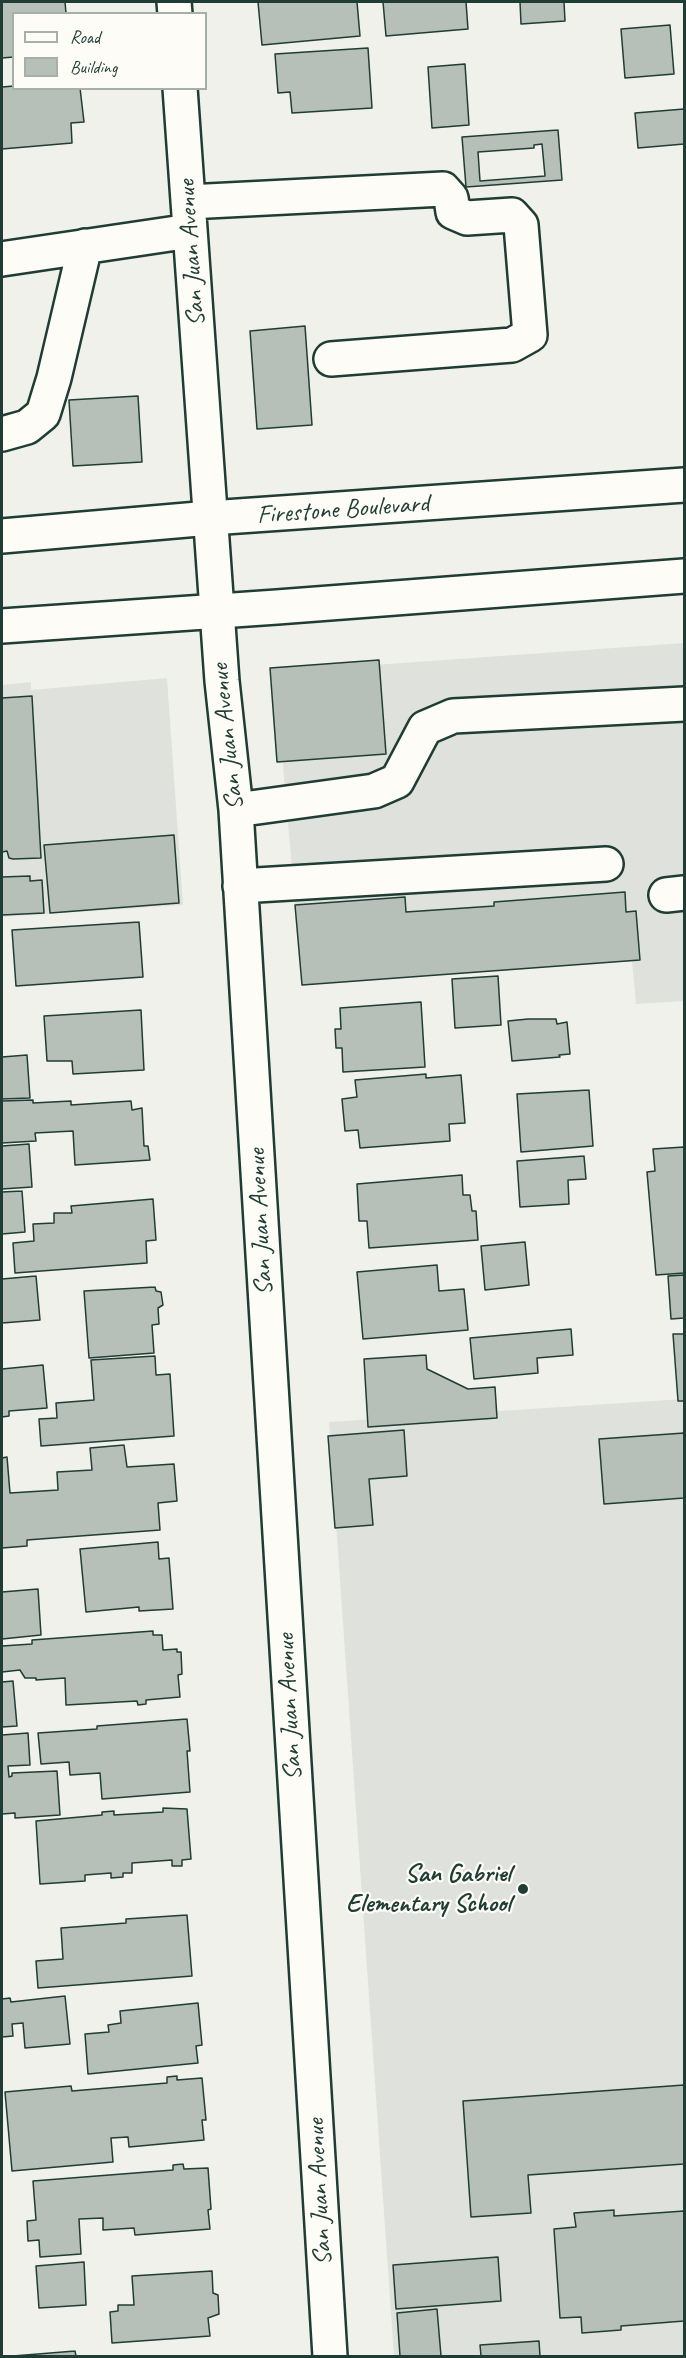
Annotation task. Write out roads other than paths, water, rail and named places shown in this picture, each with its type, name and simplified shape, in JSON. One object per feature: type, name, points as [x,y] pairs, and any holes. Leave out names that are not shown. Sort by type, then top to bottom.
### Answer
[{"type":"street","name":"San Juan Avenue","points":[[180,90],[216,611],[236,810],[330,2356]]},
{"type":"street","points":[[2,259],[85,246],[189,217],[442,189],[451,198],[453,212],[467,218],[512,215],[521,225],[530,335],[512,345],[331,359]]},
{"type":"street","points":[[2,434],[27,427],[43,414],[54,378],[85,246]]},
{"type":"street","name":"Firestone Boulevard","points":[[2,536],[210,518],[684,485]]},
{"type":"street","points":[[2,626],[684,576]]},
{"type":"street","points":[[236,810],[374,791],[397,781],[425,728],[453,716],[684,704]]},
{"type":"street","points":[[240,886],[606,864]]},
{"type":"place","name":"San Gabriel Elementary School","points":[[523,1889]]}]
